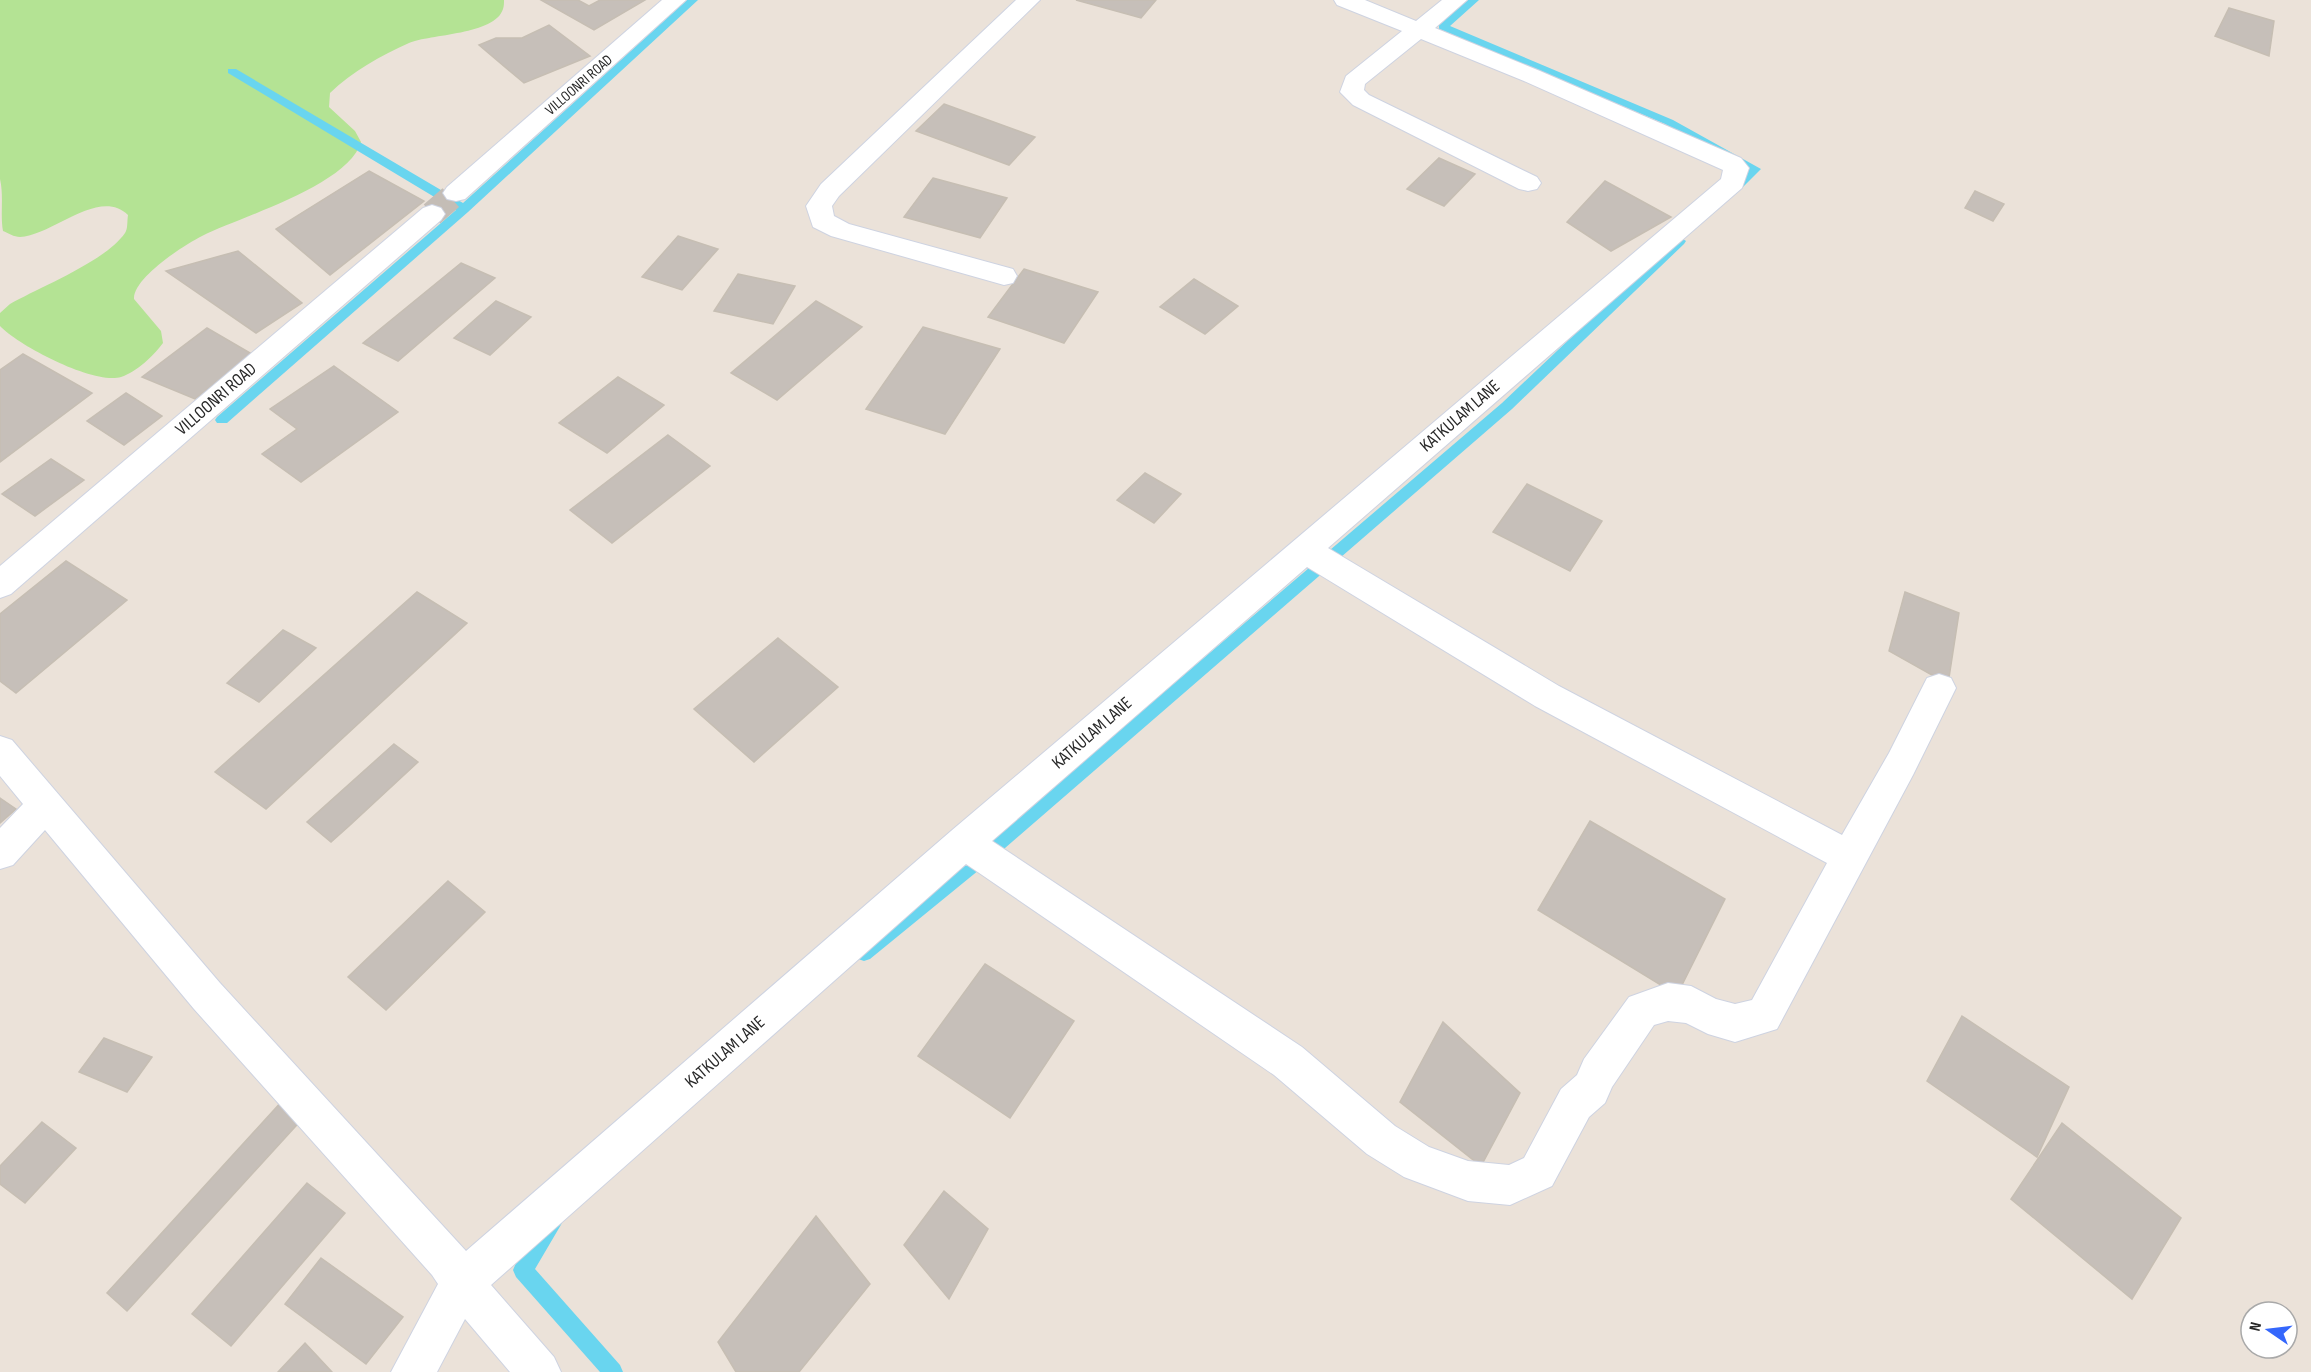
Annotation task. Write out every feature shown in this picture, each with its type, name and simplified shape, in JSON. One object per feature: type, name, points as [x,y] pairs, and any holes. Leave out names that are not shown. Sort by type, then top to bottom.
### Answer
[{"type":"street","name":"VILLOONRI ROAD","points":[[456,193],[675,0]]},
{"type":"street","points":[[1004,276],[840,230],[822,221],[819,206],[830,190],[1029,0]]},
{"type":"street","points":[[1345,0],[1419,29]]},
{"type":"street","points":[[1456,0],[1354,81],[1352,92],[1361,100],[1528,183]]},
{"type":"street","name":"KATKULAM LANE","points":[[461,1282],[964,843],[1728,188],[1735,175],[1736,168],[1732,164],[1419,29]]},
{"type":"street","name":"VILLOONRI ROAD","points":[[0,585],[432,213]]},
{"type":"street","points":[[1305,550],[1547,696],[1849,857]]},
{"type":"street","points":[[964,843],[1288,1061],[1382,1140],[1418,1163],[1468,1181],[1510,1185],[1538,1172],[1575,1103],[1591,1089],[1598,1073],[1642,1010],[1668,1002],[1691,1005],[1708,1015],[1735,1023],[1764,1016],[1901,764],[1939,688]]},
{"type":"street","points":[[0,751],[207,996],[447,1260],[461,1282],[539,1372]]},
{"type":"street","points":[[0,853],[46,805]]},
{"type":"street","points":[[412,1372],[461,1282]]},
{"type":"green space","points":[[0,0],[504,0],[503,9],[498,18],[488,24],[475,29],[409,43],[367,65],[330,93],[329,107],[355,131],[361,142],[352,158],[315,186],[202,236],[172,254],[150,272],[136,291],[134,299],[161,331],[163,343],[150,358],[133,371],[121,377],[109,378],[76,370],[58,362],[23,344],[0,326],[0,313],[10,304],[72,273],[116,243],[126,231],[128,215],[116,208],[104,206],[90,209],[33,234],[18,237],[3,231],[0,179]]},
{"type":"building","points":[[541,0],[578,0],[589,6],[600,0],[645,0],[594,30]]},
{"type":"building","points":[[1076,0],[1156,0],[1141,18]]},
{"type":"building","points":[[2229,8],[2274,21],[2269,56],[2215,36]]},
{"type":"building","points":[[549,25],[590,56],[524,83],[479,45],[496,38],[522,38]]},
{"type":"building","points":[[944,104],[1035,137],[1009,165],[916,131]]},
{"type":"building","points":[[1439,158],[1475,174],[1444,206],[1407,189]]},
{"type":"building","points":[[369,171],[424,201],[330,275],[276,229]]},
{"type":"building","points":[[933,178],[1007,198],[980,238],[904,217]]},
{"type":"building","points":[[1605,181],[1671,217],[1611,251],[1567,222]]},
{"type":"building","points":[[1975,191],[2004,204],[1993,221],[1965,208]]},
{"type":"building","points":[[678,236],[718,249],[682,290],[642,277]]},
{"type":"building","points":[[238,251],[302,303],[256,333],[166,271]]},
{"type":"building","points":[[461,263],[495,278],[398,361],[363,343]]},
{"type":"building","points":[[1024,269],[1098,292],[1064,343],[988,317]]},
{"type":"building","points":[[738,274],[795,286],[773,324],[714,311]]},
{"type":"building","points":[[1194,279],[1238,306],[1205,334],[1160,307]]},
{"type":"building","points":[[496,301],[531,317],[490,355],[454,338]]},
{"type":"building","points":[[816,301],[862,327],[777,400],[731,373]]},
{"type":"building","points":[[923,327],[1000,349],[945,434],[866,409]]},
{"type":"building","points":[[207,328],[252,354],[195,399],[142,377]]},
{"type":"building","points":[[23,354],[92,393],[0,462],[0,370]]},
{"type":"building","points":[[334,366],[398,412],[301,482],[262,454],[297,429],[270,409]]},
{"type":"building","points":[[618,377],[664,405],[607,453],[559,423]]},
{"type":"building","points":[[126,393],[162,416],[124,445],[87,421]]},
{"type":"building","points":[[668,435],[710,466],[612,543],[570,510]]},
{"type":"building","points":[[51,459],[84,480],[35,516],[2,494]]},
{"type":"building","points":[[1145,473],[1181,494],[1154,523],[1117,500]]},
{"type":"building","points":[[1527,484],[1602,521],[1570,571],[1493,532]]},
{"type":"building","points":[[66,561],[127,600],[16,693],[0,681],[0,614]]},
{"type":"building","points":[[417,592],[467,623],[266,809],[215,772]]},
{"type":"building","points":[[1905,592],[1959,613],[1948,684],[1889,651]]},
{"type":"building","points":[[283,630],[316,648],[259,702],[227,683]]},
{"type":"building","points":[[778,638],[838,687],[754,762],[694,709]]},
{"type":"building","points":[[394,744],[418,762],[349,826],[331,842],[307,822]]},
{"type":"building","points":[[0,798],[16,809],[0,823]]},
{"type":"building","points":[[1590,821],[1725,899],[1677,995],[1538,910]]},
{"type":"building","points":[[448,881],[485,912],[386,1010],[348,977]]},
{"type":"building","points":[[985,964],[1074,1021],[1010,1118],[918,1056]]},
{"type":"building","points":[[1962,1016],[2069,1087],[2037,1157],[1927,1081]]},
{"type":"building","points":[[1443,1022],[1520,1093],[1481,1166],[1400,1102]]},
{"type":"building","points":[[104,1038],[152,1057],[127,1092],[79,1072]]},
{"type":"building","points":[[283,1100],[304,1117],[127,1311],[107,1293]]},
{"type":"building","points":[[42,1122],[76,1148],[25,1203],[0,1184],[0,1166]]},
{"type":"building","points":[[2062,1123],[2181,1218],[2132,1299],[2011,1199]]},
{"type":"building","points":[[307,1183],[345,1213],[231,1346],[192,1314]]},
{"type":"building","points":[[944,1191],[988,1229],[949,1299],[904,1245]]},
{"type":"building","points":[[816,1216],[870,1284],[799,1372],[736,1372],[718,1342]]},
{"type":"building","points":[[321,1258],[403,1317],[366,1364],[285,1304]]},
{"type":"building","points":[[305,1343],[332,1372],[278,1372]]},
{"type":"waterway","points":[[464,209],[693,0]]},
{"type":"waterway","points":[[1474,0],[1443,27],[1669,122],[1755,169],[1732,191]]},
{"type":"waterway","points":[[232,71],[464,209]]},
{"type":"waterway","points":[[222,420],[464,209]]},
{"type":"waterway","points":[[864,953],[984,856],[1507,406],[1680,241]]},
{"type":"waterway","points":[[553,1223],[523,1270],[613,1372]]},
{"type":"tunnel","points":[[432,214],[456,193]]}]
